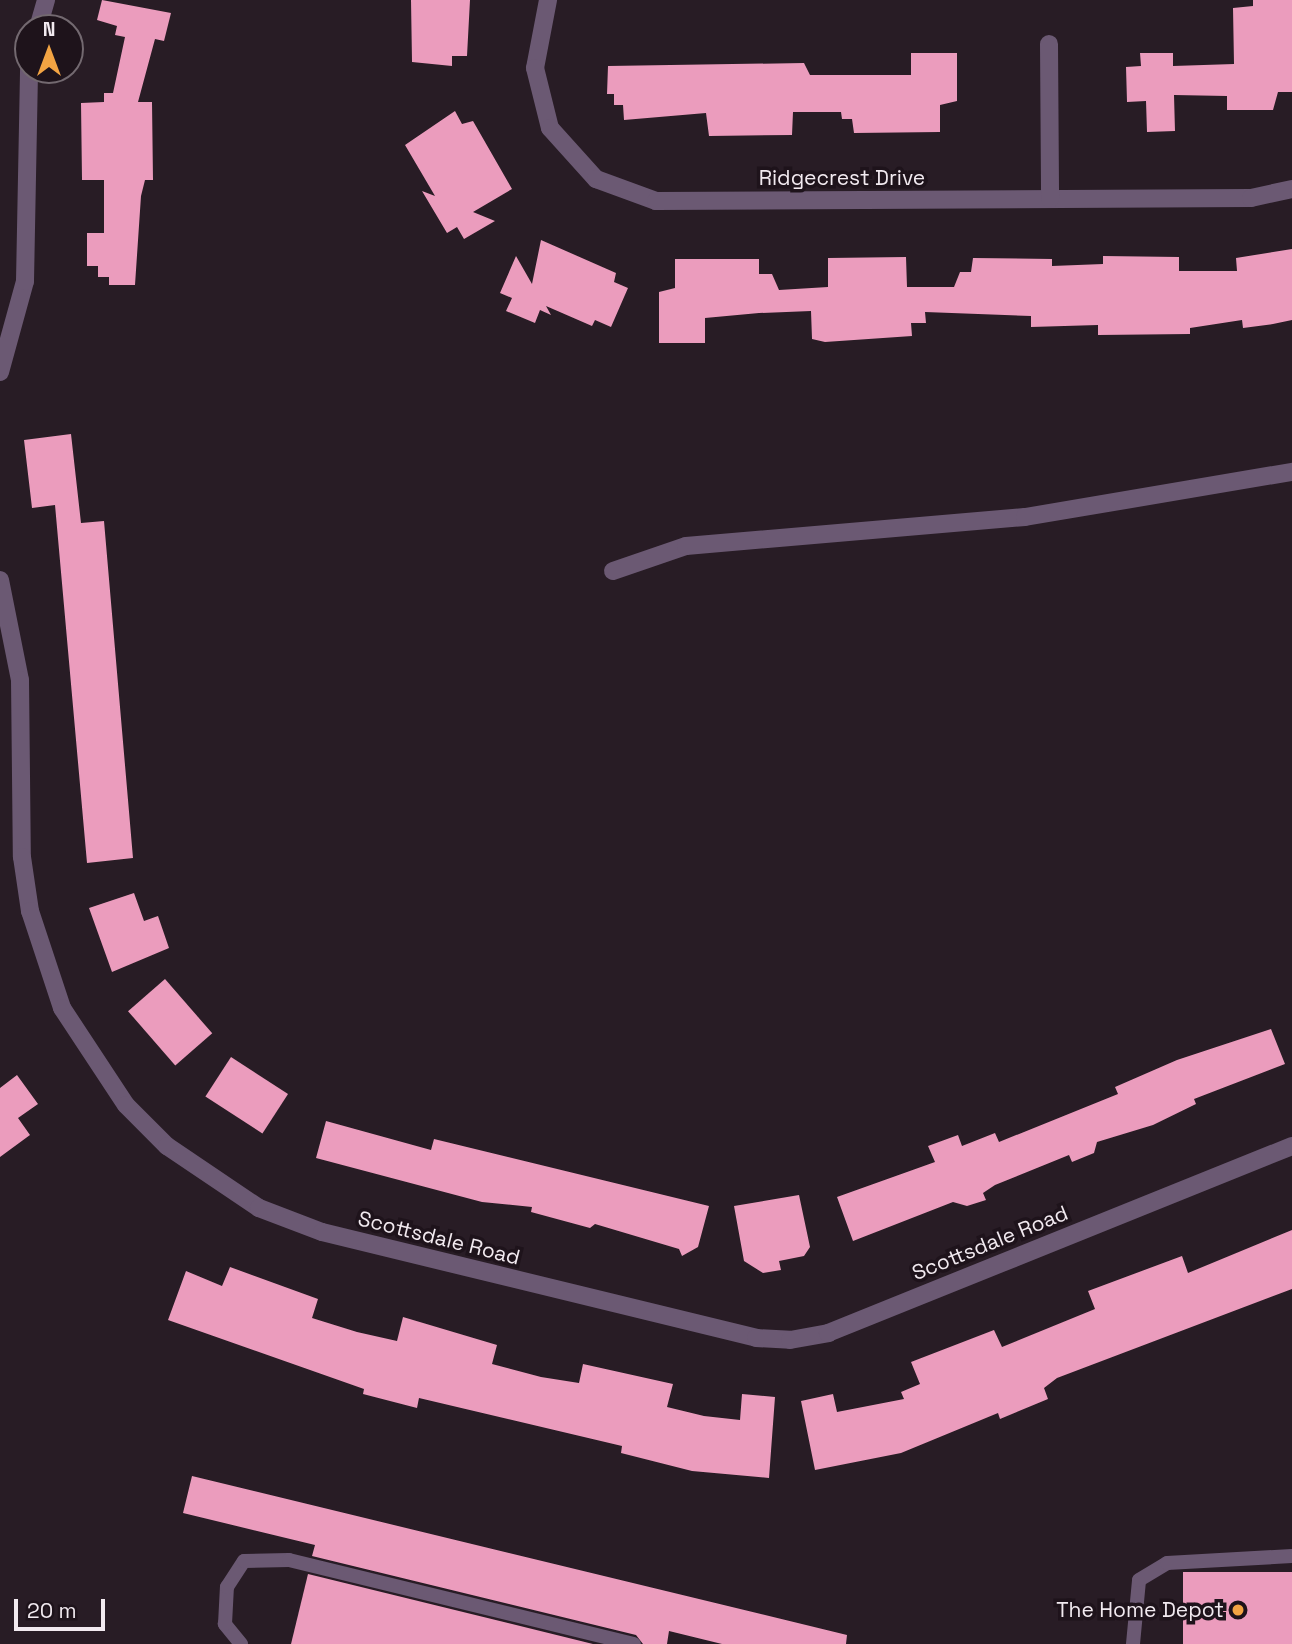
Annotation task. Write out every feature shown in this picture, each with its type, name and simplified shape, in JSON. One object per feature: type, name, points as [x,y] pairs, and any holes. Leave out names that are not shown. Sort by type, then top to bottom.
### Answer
[{"type":"street","name":"Ridgecrest Drive","points":[[548,0],[535,68],[550,128],[570,156],[625,193],[656,201],[1251,198],[1292,189]]},
{"type":"street","points":[[1049,44],[1050,199]]},
{"type":"street","points":[[0,372],[25,281],[29,84]]},
{"type":"street","points":[[613,570],[686,546],[1025,517],[1292,472]]},
{"type":"street","name":"Scottsdale Road","points":[[0,580],[20,680],[22,857],[30,911],[62,1008],[126,1105],[167,1146],[259,1208],[335,1236],[756,1338],[790,1340],[828,1333],[1292,1146]]},
{"type":"lane","points":[[1133,1644],[1139,1580],[1167,1563],[1292,1556]]},
{"type":"lane","points":[[241,1644],[226,1624],[227,1587],[244,1561],[289,1560],[634,1644]]},
{"type":"building","points":[[102,0],[171,13],[164,41],[155,39],[138,102],[152,102],[153,180],[145,180],[141,196],[135,285],[109,285],[109,277],[98,277],[98,266],[87,266],[87,233],[104,233],[104,180],[82,180],[81,103],[104,102],[104,93],[113,93],[125,37],[115,35],[117,26],[97,20]]},
{"type":"building","points":[[411,0],[470,0],[467,56],[452,56],[452,66],[412,62]]},
{"type":"building","points":[[1253,0],[1292,0],[1292,92],[1278,92],[1273,110],[1227,110],[1227,96],[1174,95],[1175,131],[1147,132],[1146,101],[1127,102],[1126,67],[1141,66],[1140,53],[1173,53],[1173,66],[1234,64],[1233,8],[1253,6]]},
{"type":"building","points":[[911,53],[957,53],[957,101],[940,105],[940,132],[854,133],[852,119],[842,119],[841,112],[793,112],[792,135],[709,136],[706,113],[624,120],[623,105],[614,105],[614,94],[607,94],[608,66],[804,63],[810,75],[911,75]]},
{"type":"building","points":[[455,111],[462,124],[473,121],[512,189],[473,212],[495,221],[464,239],[457,227],[447,233],[422,191],[435,196],[405,145]]},
{"type":"building","points":[[541,240],[616,273],[614,282],[628,288],[611,327],[595,320],[592,326],[546,306],[551,315],[540,310],[535,323],[506,311],[512,298],[500,293],[516,256],[532,284]]},
{"type":"building","points":[[1292,249],[1292,320],[1273,324],[1243,328],[1242,320],[1190,328],[1190,334],[1098,335],[1098,325],[1031,327],[1031,316],[925,312],[926,323],[911,323],[912,336],[825,342],[812,339],[811,311],[705,318],[705,343],[659,343],[659,292],[675,288],[675,259],[759,259],[759,274],[772,274],[779,290],[828,287],[828,258],[906,257],[907,287],[954,287],[960,272],[971,272],[973,258],[1052,259],[1052,266],[1103,264],[1103,256],[1179,257],[1179,271],[1237,271],[1236,258]]},
{"type":"building","points":[[71,434],[81,523],[104,521],[133,858],[87,863],[55,505],[32,508],[24,440]]},
{"type":"building","points":[[134,893],[144,921],[158,916],[169,948],[112,972],[89,908]]},
{"type":"building","points":[[165,979],[212,1033],[175,1065],[128,1011]]},
{"type":"building","points":[[1271,1029],[1285,1064],[1194,1099],[1196,1104],[1153,1125],[1097,1142],[1094,1153],[1072,1162],[1069,1155],[995,1185],[983,1193],[986,1200],[967,1206],[953,1202],[853,1241],[837,1197],[935,1162],[928,1146],[958,1135],[962,1146],[995,1133],[999,1142],[1118,1094],[1115,1087],[1177,1060]]},
{"type":"building","points":[[231,1057],[288,1094],[262,1133],[205,1096]]},
{"type":"building","points":[[17,1075],[38,1104],[18,1118],[30,1135],[0,1157],[0,1088]]},
{"type":"building","points":[[326,1121],[431,1150],[434,1139],[709,1206],[698,1247],[682,1256],[679,1249],[595,1224],[590,1228],[531,1212],[532,1207],[482,1202],[316,1158]]},
{"type":"building","points":[[799,1195],[810,1247],[804,1256],[779,1261],[781,1270],[763,1273],[744,1261],[734,1206]]},
{"type":"building","points":[[1292,1230],[1292,1289],[1057,1378],[1044,1388],[1048,1399],[1000,1419],[998,1413],[901,1453],[815,1470],[801,1401],[833,1394],[837,1412],[904,1399],[901,1392],[920,1384],[911,1362],[994,1330],[1002,1347],[1095,1309],[1088,1291],[1182,1256],[1188,1273]]},
{"type":"building","points":[[230,1267],[318,1299],[312,1318],[397,1341],[403,1317],[497,1345],[492,1364],[541,1377],[579,1383],[583,1364],[673,1384],[667,1407],[704,1416],[740,1420],[742,1394],[775,1397],[769,1478],[692,1471],[621,1453],[622,1446],[419,1398],[417,1408],[363,1394],[364,1389],[168,1320],[186,1271],[222,1286]]},
{"type":"building","points":[[192,1476],[847,1635],[846,1644],[722,1644],[669,1631],[667,1644],[643,1644],[636,1635],[312,1556],[315,1545],[183,1513]]},
{"type":"building","name":"The Home Depot","points":[[1183,1572],[1292,1572],[1292,1644],[1183,1644]]},
{"type":"building","points":[[308,1574],[593,1644],[291,1644]]},
{"type":"place","name":"The Home Depot","points":[[1238,1610]]}]
